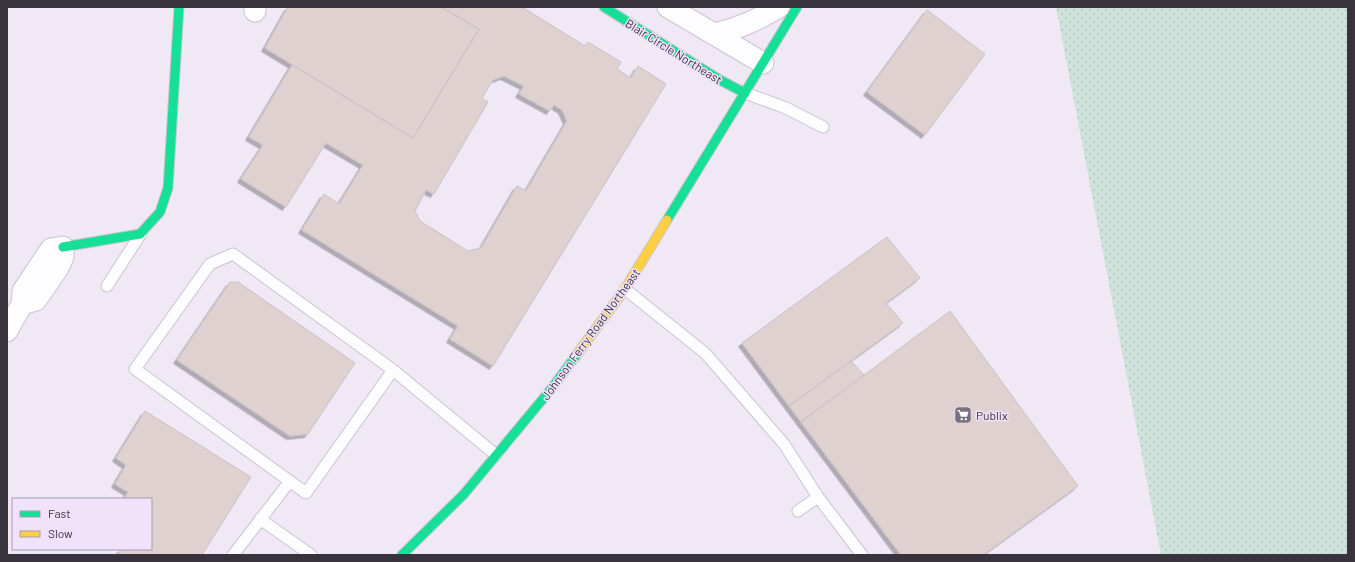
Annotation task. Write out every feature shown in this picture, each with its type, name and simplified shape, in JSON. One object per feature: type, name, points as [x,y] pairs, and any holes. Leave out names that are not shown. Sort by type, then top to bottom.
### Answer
[{"type":"main road","points":[[63,247],[140,234],[160,212],[168,188],[179,7]]},
{"type":"main road","name":"Blair Circle Northeast","points":[[604,7],[720,80],[745,94]]},
{"type":"main road","name":"Johnson Ferry Road Northeast","points":[[402,555],[464,494],[552,388],[625,289],[797,7]]},
{"type":"street","points":[[668,7],[763,63]]},
{"type":"street","points":[[715,34],[754,22],[779,7]]},
{"type":"street","points":[[8,326],[22,304],[23,291],[40,278],[58,268],[63,257],[63,247]]},
{"type":"lane","points":[[745,94],[786,108],[822,127]]},
{"type":"lane","points":[[107,286],[140,234]]},
{"type":"lane","points":[[393,370],[306,493],[135,369],[210,264],[233,254],[393,370],[496,455]]},
{"type":"lane","points":[[625,289],[705,353],[784,444],[818,497],[862,555]]},
{"type":"lane","points":[[233,555],[290,481]]},
{"type":"lane","points":[[798,511],[818,497]]},
{"type":"lane","points":[[260,519],[311,555]]},
{"type":"shaded area","points":[[1056,7],[1348,7],[1348,555],[1161,555]]},
{"type":"building","points":[[288,7],[441,7],[479,29],[413,138],[265,48]]},
{"type":"building","points":[[441,7],[522,7],[585,46],[588,42],[621,62],[617,69],[631,78],[638,66],[666,84],[493,366],[450,339],[458,326],[302,230],[324,194],[339,204],[363,165],[326,143],[286,207],[241,179],[263,145],[249,137],[292,65],[413,138],[479,29]],"holes":[[[504,76],[524,86],[519,94],[550,111],[554,105],[562,110],[567,121],[526,191],[517,186],[481,248],[468,251],[420,221],[415,211],[426,190],[434,194],[488,102],[482,98],[493,80]]]},
{"type":"building","points":[[927,10],[985,54],[925,135],[867,92]]},
{"type":"building","points":[[887,237],[920,278],[886,303],[903,323],[789,406],[742,343]]},
{"type":"building","points":[[230,282],[238,282],[355,363],[308,434],[290,436],[177,360]]},
{"type":"building","points":[[950,311],[1078,486],[983,555],[901,555],[801,422]]},
{"type":"building","points":[[851,361],[864,375],[801,422],[789,406]]},
{"type":"building","points":[[145,411],[251,477],[202,555],[118,555],[120,550],[152,550],[152,498],[125,498],[128,492],[115,484],[126,465],[116,458]]},
{"type":"traffic: fast","points":[[63,247],[140,234],[160,212],[168,188],[179,7]]},
{"type":"traffic: fast","points":[[604,7],[720,80],[745,93]]},
{"type":"traffic: fast","points":[[667,220],[797,7]]},
{"type":"traffic: fast","points":[[402,555],[464,494],[552,388],[578,353]]},
{"type":"traffic: slow","points":[[578,353],[625,289],[667,220]]},
{"type":"place","name":"Publix","points":[[963,415]]}]
